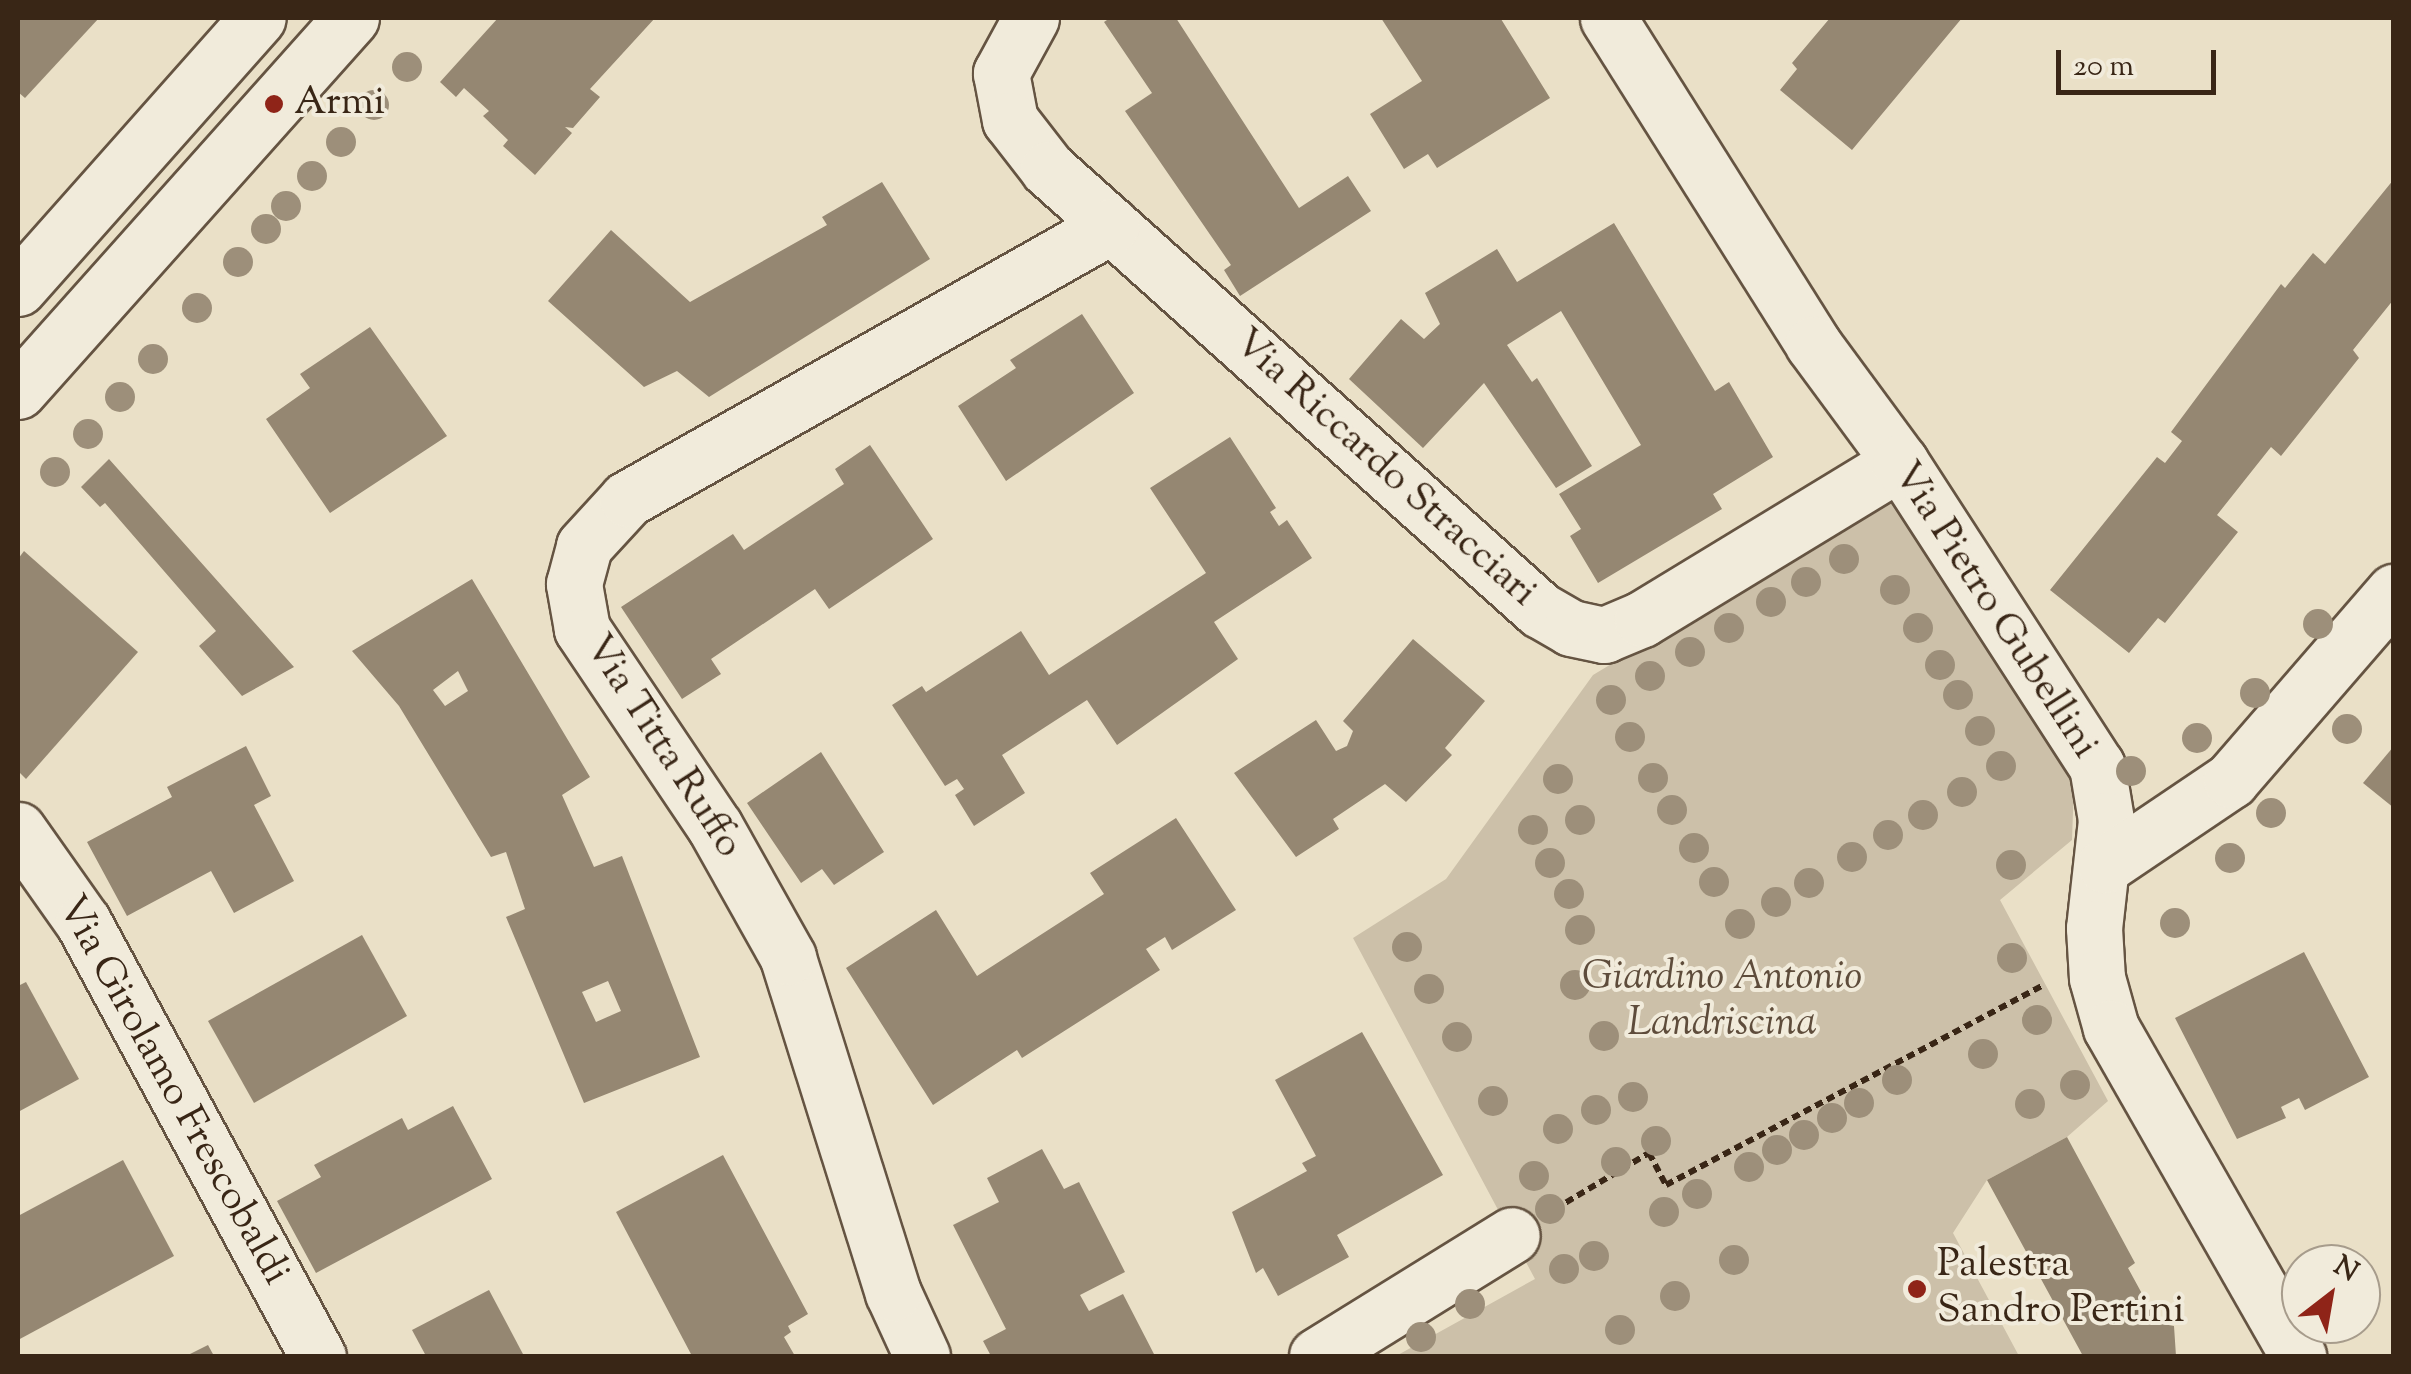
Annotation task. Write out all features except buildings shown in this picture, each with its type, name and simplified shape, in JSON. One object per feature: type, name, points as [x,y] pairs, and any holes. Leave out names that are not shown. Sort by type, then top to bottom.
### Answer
[{"type":"street","points":[[18,288],[258,18]]},
{"type":"street","points":[[18,391],[351,18]]},
{"type":"street","name":"Via Riccardo Stracciari","points":[[1032,18],[1002,73],[1010,120],[1048,169],[1540,610],[1571,628],[1604,635],[1642,618],[1900,462]]},
{"type":"street","name":"Via Pietro Gubellini","points":[[1608,18],[1813,344],[1900,462],[2097,766],[2106,820],[2096,954],[2112,1028],[2298,1356]]},
{"type":"street","name":"Via Titta Ruffo","points":[[922,1356],[893,1294],[788,957],[715,826],[582,629],[574,584],[584,546],[627,499],[1112,226]]},
{"type":"street","points":[[2105,865],[2231,780],[2394,592]]},
{"type":"street","name":"Via Girolamo Frescobaldi","points":[[18,830],[83,922],[318,1356]]},
{"type":"street","points":[[1317,1356],[1512,1235]]},
{"type":"path","points":[[1512,1235],[1648,1153],[1666,1185],[2096,954]]},
{"type":"green space","name":"Giardino Antonio Landriscina","points":[[1891,496],[2074,784],[2072,840],[2000,900],[2108,1101],[2067,1137],[1987,1180],[1953,1233],[2019,1356],[1396,1356],[1535,1279],[1353,938],[1446,879],[1593,675]]},
{"type":"place","name":"Armi","points":[[274,104]]},
{"type":"place","name":"Palestra Sandro Pertini","points":[[1917,1289]]}]
